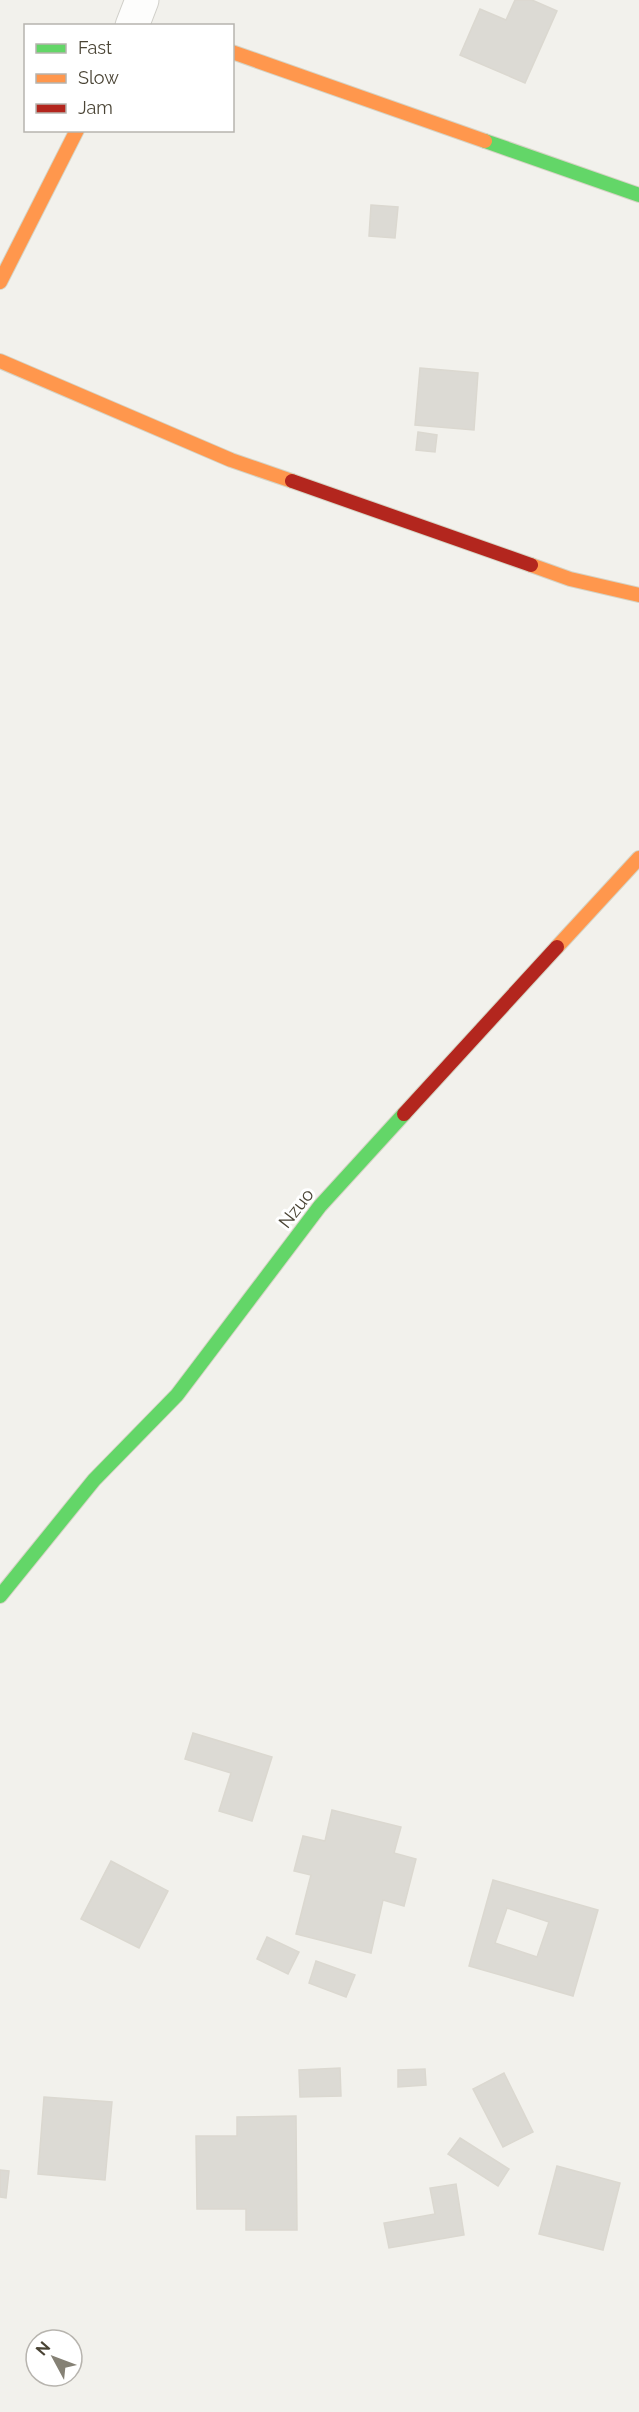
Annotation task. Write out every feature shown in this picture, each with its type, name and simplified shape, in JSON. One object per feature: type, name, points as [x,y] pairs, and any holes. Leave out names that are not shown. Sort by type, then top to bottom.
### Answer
[{"type":"street","points":[[234,53],[639,195]]},
{"type":"street","points":[[0,282],[76,132]]},
{"type":"street","points":[[0,362],[231,460],[570,579],[639,595]]},
{"type":"street","name":"Nzuo","points":[[0,1596],[94,1480],[177,1395],[320,1206],[639,858]]},
{"type":"building","points":[[515,0],[532,0],[557,11],[525,83],[460,55],[480,9],[506,20]]},
{"type":"building","points":[[371,205],[398,207],[395,238],[369,236]]},
{"type":"building","points":[[420,368],[478,373],[474,430],[415,425]]},
{"type":"building","points":[[418,432],[437,435],[435,452],[416,450]]},
{"type":"building","points":[[193,1733],[272,1757],[252,1821],[219,1811],[231,1773],[185,1759]]},
{"type":"building","points":[[332,1810],[401,1827],[394,1853],[416,1859],[404,1906],[383,1900],[371,1953],[296,1934],[311,1875],[294,1871],[303,1836],[325,1841]]},
{"type":"building","points":[[111,1861],[168,1891],[139,1948],[81,1919]]},
{"type":"building","points":[[493,1880],[598,1910],[573,1996],[469,1966]],"holes":[[[507,1908],[549,1922],[537,1957],[495,1943]]]},
{"type":"building","points":[[267,1937],[299,1952],[288,1974],[257,1959]]},
{"type":"building","points":[[316,1961],[355,1975],[346,1997],[309,1983]]},
{"type":"building","points":[[340,2068],[341,2096],[300,2097],[299,2070]]},
{"type":"building","points":[[425,2069],[426,2085],[398,2087],[398,2070]]},
{"type":"building","points":[[504,2073],[533,2132],[503,2147],[473,2089]]},
{"type":"building","points":[[44,2097],[112,2102],[105,2180],[38,2174]]},
{"type":"building","points":[[296,2116],[297,2230],[246,2230],[246,2209],[197,2209],[196,2136],[237,2136],[237,2117]]},
{"type":"building","points":[[460,2138],[509,2169],[498,2186],[448,2154]]},
{"type":"building","points":[[557,2166],[620,2183],[603,2250],[539,2234]]},
{"type":"building","points":[[0,2170],[9,2171],[6,2198],[0,2197]]},
{"type":"building","points":[[456,2184],[464,2235],[389,2248],[384,2223],[435,2214],[430,2188]]},
{"type":"traffic: fast","points":[[485,141],[639,195]]},
{"type":"traffic: fast","points":[[0,1596],[94,1480],[177,1395],[320,1206],[404,1114]]},
{"type":"traffic: slow","points":[[234,53],[485,141]]},
{"type":"traffic: slow","points":[[0,282],[76,132]]},
{"type":"traffic: slow","points":[[0,361],[231,460],[292,481]]},
{"type":"traffic: slow","points":[[531,565],[570,579],[639,595]]},
{"type":"traffic: slow","points":[[557,947],[639,858]]},
{"type":"traffic: jam","points":[[292,481],[531,565]]},
{"type":"traffic: jam","points":[[404,1114],[557,947]]}]
